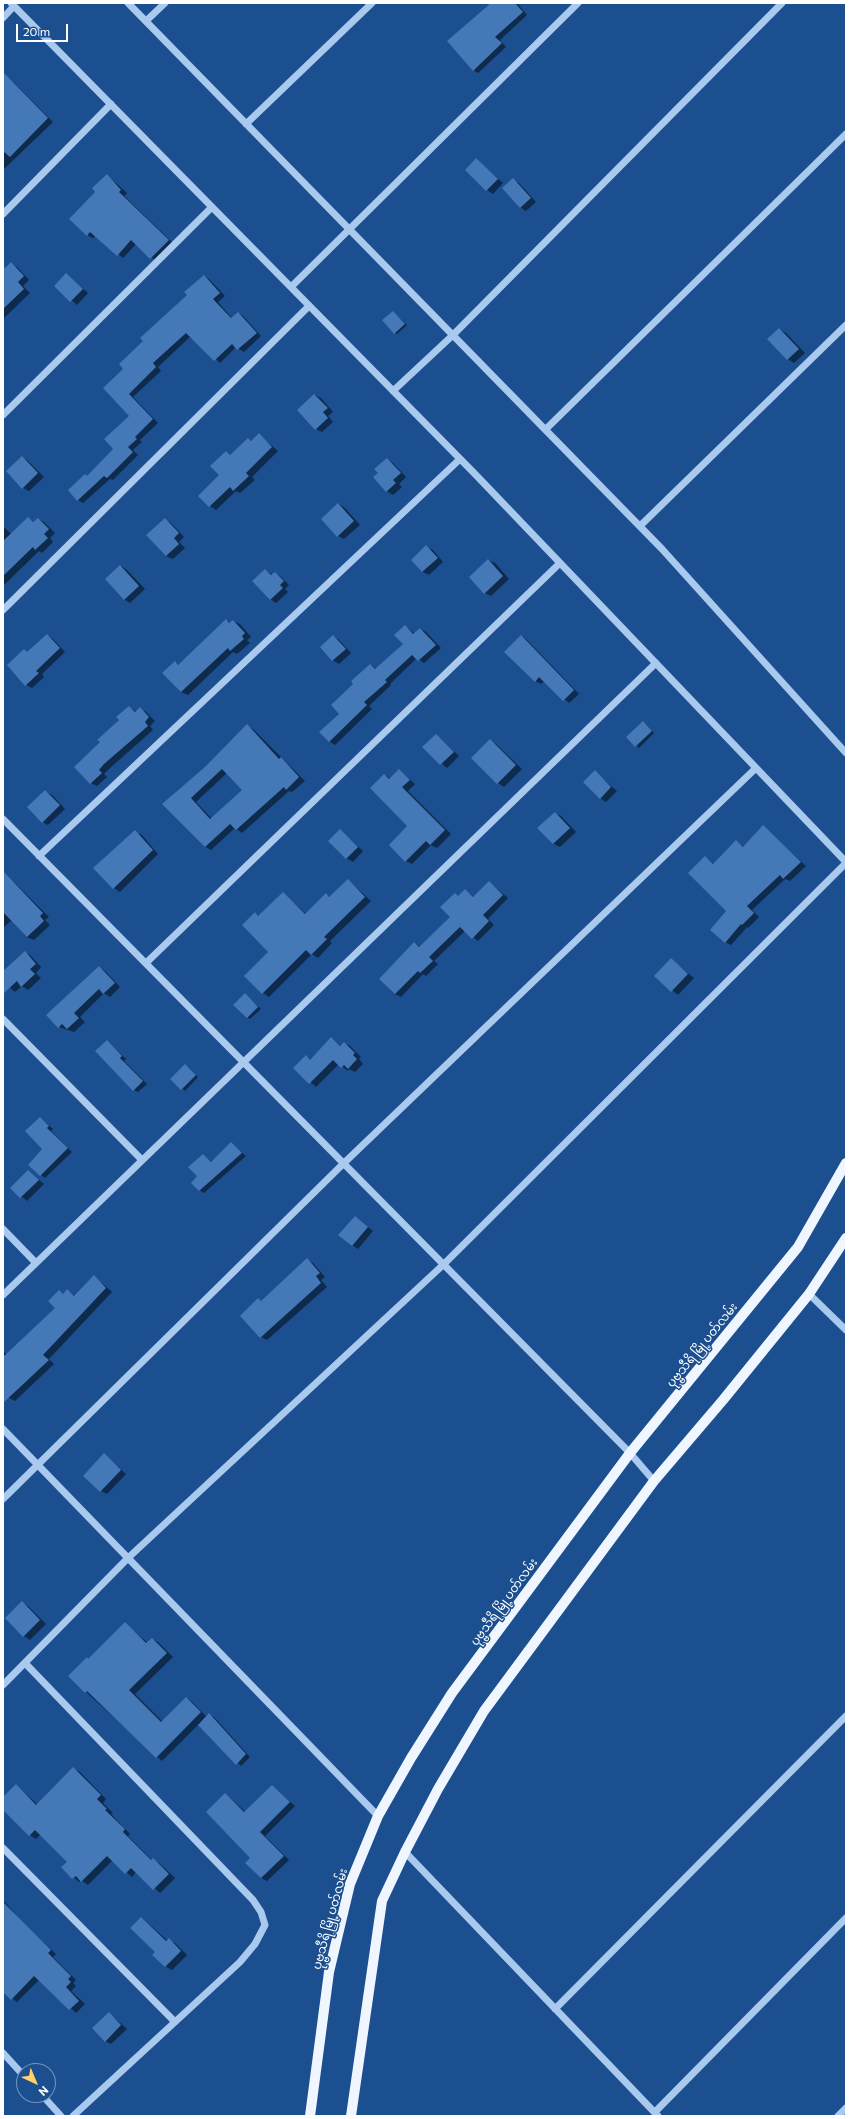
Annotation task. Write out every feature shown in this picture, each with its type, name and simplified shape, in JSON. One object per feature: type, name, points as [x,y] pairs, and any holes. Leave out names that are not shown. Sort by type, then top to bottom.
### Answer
[{"type":"main road","name":"ပုဗ္ဗသီရိ မြို့ပတ်လမ်း","points":[[310,2116],[329,1972],[350,1884],[378,1816],[411,1758],[452,1693],[630,1453],[798,1247],[846,1163]]},
{"type":"main road","points":[[351,2116],[382,1901],[405,1852],[438,1789],[484,1711],[654,1481],[723,1400],[809,1294],[846,1238]]},
{"type":"street","points":[[128,3],[640,526],[846,754]]},
{"type":"street","points":[[146,21],[165,3]]},
{"type":"street","points":[[246,124],[372,3]]},
{"type":"street","points":[[291,287],[578,3]]},
{"type":"street","points":[[393,391],[453,335],[782,3]]},
{"type":"street","points":[[3,18],[13,5],[460,459],[846,862],[444,1264],[128,1558],[3,1686]]},
{"type":"street","points":[[3,214],[111,104]]},
{"type":"street","points":[[546,430],[846,134]]},
{"type":"street","points":[[3,415],[212,207]]},
{"type":"street","points":[[3,610],[309,306]]},
{"type":"street","points":[[640,526],[846,325]]},
{"type":"street","points":[[39,856],[460,459]]},
{"type":"street","points":[[146,963],[560,563]]},
{"type":"street","points":[[3,1295],[656,664]]},
{"type":"street","points":[[3,1499],[344,1163],[756,768]]},
{"type":"street","points":[[3,819],[630,1453],[654,1481]]},
{"type":"street","points":[[3,1019],[142,1160]]},
{"type":"street","points":[[3,1229],[36,1263]]},
{"type":"street","points":[[809,1294],[846,1330]]},
{"type":"street","points":[[3,1429],[378,1816]]},
{"type":"street","points":[[25,1663],[254,1900],[262,1912],[265,1925],[255,1944],[240,1962],[73,2116]]},
{"type":"street","points":[[555,2009],[846,1716]]},
{"type":"street","points":[[3,1848],[175,2022]]},
{"type":"street","points":[[405,1852],[656,2114],[846,1918]]},
{"type":"street","points":[[3,2054],[16,2068]]},
{"type":"street","points":[[49,2103],[61,2116]]},
{"type":"street","points":[[838,2116],[846,2108]]},
{"type":"building","points":[[491,3],[515,3],[523,12],[495,37],[502,43],[473,71],[447,41]]},
{"type":"building","points":[[3,72],[48,118],[10,157],[3,151]]},
{"type":"building","points":[[476,158],[498,179],[486,191],[465,170]]},
{"type":"building","points":[[107,174],[121,190],[119,192],[169,240],[150,259],[131,240],[117,256],[90,232],[87,236],[69,219],[95,192],[92,188]]},
{"type":"building","points":[[513,178],[531,198],[520,208],[502,188]]},
{"type":"building","points":[[11,262],[24,276],[18,282],[24,289],[3,309],[3,266],[5,268]]},
{"type":"building","points":[[66,273],[83,289],[70,302],[54,286]]},
{"type":"building","points":[[204,275],[220,293],[213,299],[231,318],[238,312],[257,333],[237,350],[232,344],[214,361],[186,333],[153,363],[156,367],[129,394],[153,419],[135,437],[137,439],[128,447],[133,452],[107,478],[104,476],[77,501],[68,490],[85,474],[87,476],[113,449],[104,439],[129,416],[103,388],[123,369],[119,364],[143,341],[140,338],[187,295],[184,292]]},
{"type":"building","points":[[393,311],[405,324],[394,334],[382,320]]},
{"type":"building","points":[[779,328],[799,349],[787,360],[767,339]]},
{"type":"building","points":[[314,394],[328,408],[323,412],[328,418],[315,430],[297,410]]},
{"type":"building","points":[[259,433],[272,447],[246,473],[249,476],[233,491],[230,487],[209,507],[198,496],[219,475],[210,466],[226,451],[230,455],[248,438],[251,441]]},
{"type":"building","points":[[22,456],[38,473],[22,489],[6,471]]},
{"type":"building","points":[[387,458],[401,473],[393,480],[396,483],[386,492],[373,477],[378,473],[374,469]]},
{"type":"building","points":[[338,503],[354,521],[337,537],[321,519]]},
{"type":"building","points":[[28,517],[33,522],[38,518],[49,529],[44,534],[48,538],[35,550],[33,547],[3,576],[3,541]]},
{"type":"building","points":[[165,518],[179,533],[174,538],[179,544],[166,556],[146,535]]},
{"type":"building","points":[[426,545],[438,558],[422,572],[411,560]]},
{"type":"building","points":[[488,559],[503,576],[484,594],[469,577]]},
{"type":"building","points":[[120,565],[139,586],[124,600],[105,579]]},
{"type":"building","points":[[265,569],[271,575],[275,572],[284,581],[280,585],[283,588],[270,600],[252,581]]},
{"type":"building","points":[[226,619],[229,623],[233,620],[245,633],[242,636],[244,639],[230,651],[228,648],[181,692],[162,673],[175,661],[178,665]]},
{"type":"building","points":[[405,625],[413,634],[420,628],[436,645],[418,661],[412,655],[385,680],[387,682],[364,702],[367,705],[329,742],[319,732],[339,714],[331,705],[353,684],[351,681],[370,664],[375,669],[403,644],[394,635]]},
{"type":"building","points":[[47,634],[60,648],[36,671],[39,673],[25,686],[7,665],[24,649],[27,652]]},
{"type":"building","points":[[333,635],[346,649],[332,661],[320,647]]},
{"type":"building","points":[[521,635],[574,690],[563,701],[539,677],[535,682],[504,652]]},
{"type":"building","points":[[129,706],[135,712],[140,707],[149,717],[145,722],[148,726],[104,764],[99,770],[102,773],[90,784],[74,767],[100,742],[97,740],[119,720],[116,717]]},
{"type":"building","points":[[643,721],[652,731],[635,747],[626,737]]},
{"type":"building","points":[[247,724],[279,759],[281,757],[299,777],[286,790],[284,787],[236,830],[230,824],[205,847],[162,804],[205,767]],"holes":[[[222,769],[242,790],[210,819],[191,798]]]},
{"type":"building","points":[[436,734],[454,752],[440,765],[422,747]]},
{"type":"building","points":[[490,739],[516,765],[497,784],[471,758]]},
{"type":"building","points":[[399,769],[410,780],[402,787],[445,830],[430,845],[426,841],[405,862],[389,845],[407,826],[370,788],[384,774],[389,779]]},
{"type":"building","points":[[595,770],[611,787],[600,799],[583,782]]},
{"type":"building","points":[[45,790],[60,805],[42,823],[27,807]]},
{"type":"building","points":[[555,812],[570,828],[553,844],[537,828]]},
{"type":"building","points":[[763,825],[801,862],[783,879],[780,875],[747,906],[754,913],[742,925],[741,924],[725,943],[710,930],[726,911],[688,873],[705,856],[713,864],[736,840],[743,847]]},
{"type":"building","points":[[340,829],[358,847],[346,859],[328,841]]},
{"type":"building","points":[[135,830],[153,850],[113,889],[93,868]]},
{"type":"building","points":[[3,871],[43,913],[40,916],[44,921],[27,937],[3,912]]},
{"type":"building","points":[[348,879],[365,897],[324,937],[327,939],[311,955],[306,950],[262,994],[244,976],[268,952],[242,925],[255,912],[258,916],[283,892],[305,914],[326,893],[329,897]]},
{"type":"building","points":[[489,881],[503,895],[483,915],[489,921],[472,939],[460,927],[429,957],[433,961],[420,973],[418,971],[395,994],[379,979],[414,942],[419,947],[450,917],[440,907],[455,893],[458,896],[465,889],[473,897]]},
{"type":"building","points":[[25,951],[36,964],[30,969],[35,974],[21,987],[17,981],[3,994],[3,971]]},
{"type":"building","points":[[671,958],[688,974],[671,992],[654,976]]},
{"type":"building","points":[[99,966],[115,983],[103,994],[99,989],[74,1013],[79,1018],[67,1029],[62,1024],[58,1028],[46,1015]]},
{"type":"building","points":[[245,993],[258,1007],[247,1018],[233,1005]]},
{"type":"building","points":[[331,1037],[340,1046],[344,1042],[355,1053],[353,1055],[357,1059],[348,1069],[344,1065],[341,1068],[333,1060],[309,1084],[293,1068],[306,1055],[310,1060]]},
{"type":"building","points":[[107,1040],[122,1056],[120,1058],[143,1081],[133,1091],[95,1051]]},
{"type":"building","points":[[185,1064],[196,1075],[181,1090],[170,1079]]},
{"type":"building","points":[[40,1117],[49,1126],[47,1128],[68,1148],[40,1176],[28,1165],[42,1149],[25,1131]]},
{"type":"building","points":[[231,1142],[242,1153],[199,1191],[191,1183],[197,1176],[188,1167],[203,1154],[211,1162]]},
{"type":"building","points":[[28,1170],[39,1180],[20,1198],[10,1188]]},
{"type":"building","points":[[355,1216],[368,1227],[352,1246],[338,1235]]},
{"type":"building","points":[[307,1258],[320,1273],[316,1276],[321,1283],[260,1338],[240,1316],[258,1298],[261,1301]]},
{"type":"building","points":[[94,1275],[106,1288],[43,1355],[49,1360],[3,1403],[3,1357],[55,1308],[48,1301],[59,1290],[63,1294],[67,1289],[74,1296]]},
{"type":"building","points":[[104,1453],[121,1470],[100,1492],[83,1476]]},
{"type":"building","points":[[22,1601],[40,1620],[23,1637],[5,1618]]},
{"type":"building","points":[[125,1622],[146,1643],[152,1638],[167,1653],[129,1690],[161,1722],[186,1697],[201,1712],[156,1758],[87,1691],[85,1693],[68,1676],[87,1657],[88,1659]]},
{"type":"building","points":[[209,1713],[246,1754],[236,1765],[198,1725]]},
{"type":"building","points":[[73,1767],[101,1795],[97,1799],[107,1809],[105,1810],[125,1829],[123,1832],[151,1860],[153,1858],[169,1874],[153,1890],[131,1868],[125,1874],[107,1856],[81,1882],[76,1876],[72,1879],[61,1867],[67,1862],[35,1830],[29,1836],[3,1810],[3,1797],[16,1784],[36,1805]]},
{"type":"building","points":[[272,1785],[290,1802],[260,1832],[284,1856],[261,1878],[245,1863],[250,1858],[206,1812],[225,1793],[244,1812]]},
{"type":"building","points":[[3,1902],[51,1950],[48,1953],[71,1976],[68,1979],[71,1982],[66,1987],[79,2001],[69,2010],[34,1976],[11,2000],[3,1992]]},
{"type":"building","points":[[141,1917],[166,1941],[169,1938],[181,1951],[165,1967],[152,1955],[155,1952],[130,1928]]},
{"type":"building","points":[[109,2012],[121,2025],[105,2042],[92,2028]]}]
